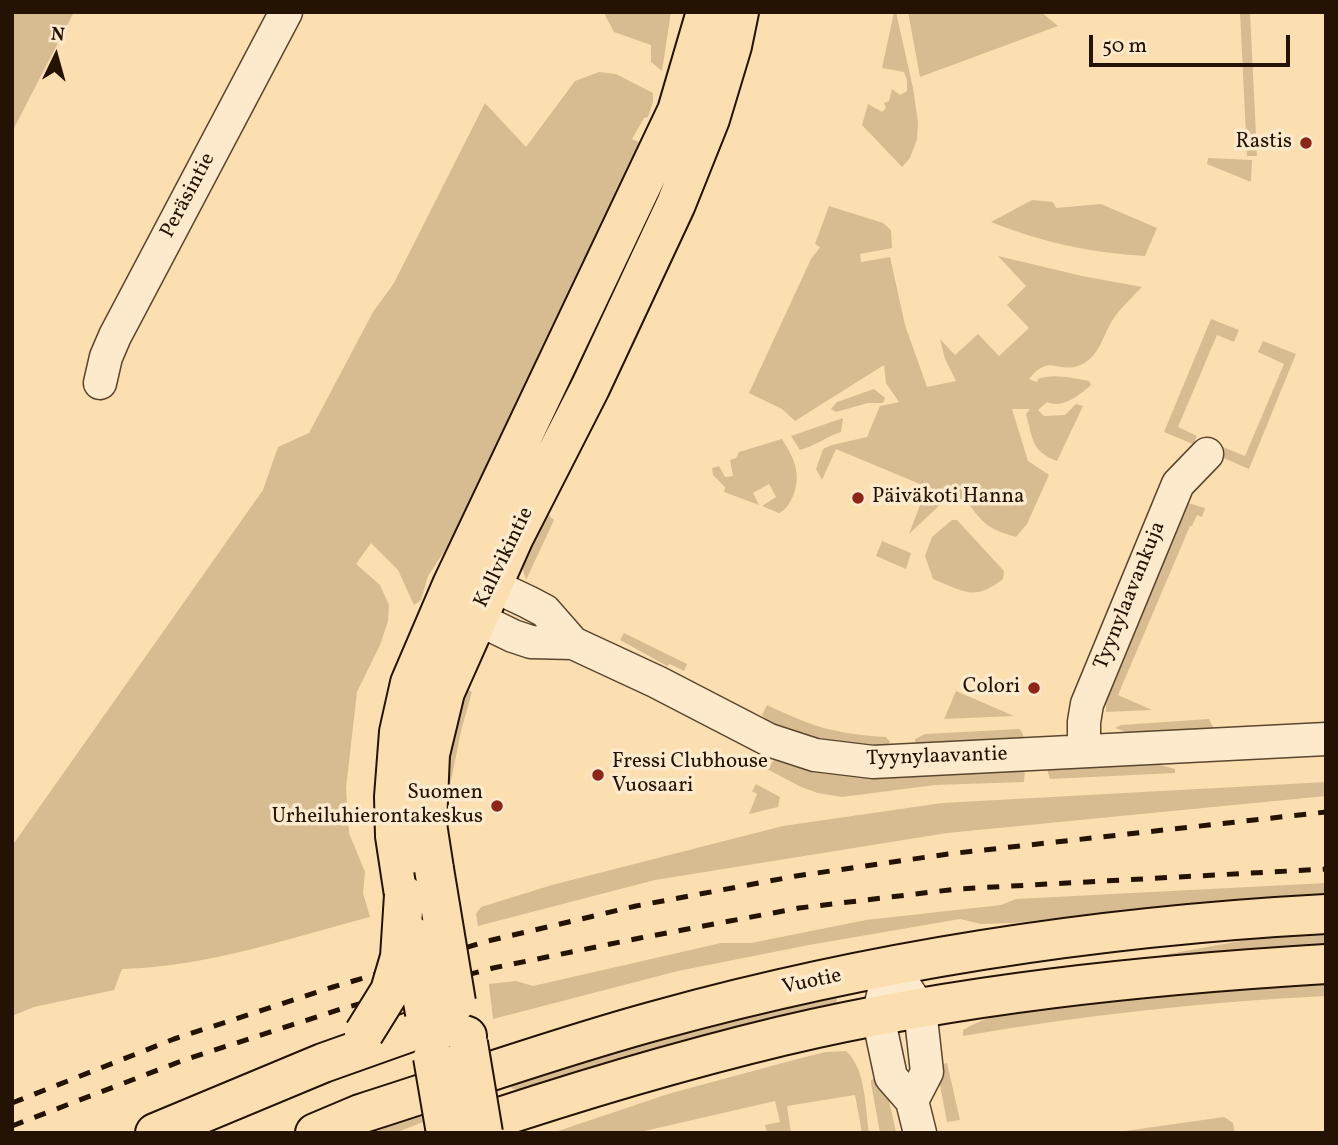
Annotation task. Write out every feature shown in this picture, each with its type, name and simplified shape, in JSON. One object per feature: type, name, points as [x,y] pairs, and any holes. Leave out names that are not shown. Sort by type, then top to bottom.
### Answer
[{"type":"main road","name":"Kallvikintie","points":[[483,1133],[446,1030],[394,797],[404,704],[420,655],[452,585],[677,111],[706,12]]},
{"type":"main road","name":"Kallvikintie","points":[[412,875],[427,824],[430,754],[445,692],[484,601],[590,388],[676,204],[710,119],[732,46],[739,12]]},
{"type":"main road","points":[[323,1063],[364,1033],[390,991],[400,957],[412,875]]},
{"type":"main road","name":"Vuotie","points":[[315,1133],[360,1114],[657,1020],[890,966],[1086,935],[1326,914]]},
{"type":"main road","points":[[452,1133],[665,1066],[783,1036],[878,1016],[1074,987],[1231,970],[1326,964]]},
{"type":"main road","name":"Kallvikintie","points":[[446,1030],[446,1133]]},
{"type":"main road","points":[[155,1133],[323,1063],[413,1031],[446,1030]]},
{"type":"street","name":"Peräsintie","points":[[100,383],[106,356],[115,336],[286,12]]},
{"type":"street","name":"Tyynylaavankuja","points":[[1084,751],[1087,704],[1143,566],[1178,484],[1207,454]]},
{"type":"street","name":"Tyynylaavantie","points":[[452,585],[484,601],[513,636],[531,642],[573,643],[786,747],[815,755],[873,762],[1326,739]]},
{"type":"street","points":[[890,966],[920,1009],[927,1072],[912,1101]]},
{"type":"street","points":[[890,966],[878,1016],[891,1077],[912,1101],[920,1133]]},
{"type":"shaded area","points":[[12,12],[74,12],[12,132]]},
{"type":"shaded area","points":[[606,12],[671,12],[662,71],[651,62],[651,45],[614,32]]},
{"type":"shaded area","points":[[894,12],[913,88],[918,122],[917,139],[910,158],[902,167],[862,125],[868,104],[882,112],[892,89],[900,95],[907,91],[904,72],[882,68]]},
{"type":"shaded area","points":[[908,12],[1041,12],[1058,26],[920,77]]},
{"type":"shaded area","points":[[1240,12],[1250,12],[1257,156],[1247,156]]},
{"type":"shaded area","points":[[599,72],[616,74],[653,93],[648,117],[644,118],[632,139],[646,145],[554,335],[508,419],[459,529],[428,576],[421,600],[414,605],[398,570],[371,543],[356,564],[380,585],[389,605],[388,621],[380,645],[357,692],[346,788],[349,833],[365,872],[363,893],[370,917],[216,957],[122,969],[114,990],[34,1007],[12,1016],[12,846],[263,490],[278,447],[309,433],[373,312],[394,283],[485,103],[526,147],[575,81]]},
{"type":"shaded area","points":[[1208,158],[1252,160],[1251,182],[1207,164]]},
{"type":"shaded area","points":[[1032,200],[1053,202],[1056,208],[1101,204],[1157,228],[1145,256],[1066,245],[991,222]]},
{"type":"shaded area","points":[[829,206],[883,223],[891,230],[892,248],[860,254],[861,262],[890,257],[905,325],[927,387],[956,381],[945,359],[940,339],[955,355],[978,334],[999,356],[1029,328],[1007,305],[1026,286],[998,256],[1142,287],[1116,315],[1097,351],[1086,362],[1071,368],[1048,365],[1036,371],[1029,379],[1037,382],[1043,377],[1063,377],[1089,381],[1091,385],[1071,400],[1059,404],[1047,402],[1038,410],[1044,416],[1065,415],[1076,404],[1083,406],[1057,461],[1042,453],[1034,443],[1026,414],[1030,409],[1012,409],[1028,461],[1049,475],[1027,524],[1016,537],[987,524],[966,500],[942,503],[909,534],[927,487],[836,449],[822,480],[816,469],[823,449],[867,437],[880,406],[899,402],[886,383],[884,365],[795,421],[782,409],[749,393],[811,259],[820,247],[815,244]]},
{"type":"shaded area","points":[[1211,319],[1239,330],[1234,342],[1217,335],[1178,427],[1197,436],[1193,444],[1164,432]]},
{"type":"shaded area","points":[[1263,341],[1296,354],[1249,469],[1219,456],[1223,447],[1245,456],[1284,364],[1258,352]]},
{"type":"shaded area","points":[[874,389],[885,398],[883,403],[868,403],[836,412],[831,409],[837,402]]},
{"type":"shaded area","points":[[843,418],[841,432],[800,450],[791,436]]},
{"type":"shaded area","points":[[782,439],[797,473],[796,488],[784,510],[779,513],[762,506],[776,497],[769,484],[753,493],[759,505],[724,492],[725,487],[713,475],[712,468],[719,466],[725,477],[733,476],[730,460],[736,458],[739,452]]},
{"type":"shaded area","points":[[1188,503],[1205,508],[1202,517],[1197,515],[1190,526],[1118,695],[1152,710],[1106,712],[1109,691]]},
{"type":"shaded area","points":[[543,511],[554,520],[526,580],[520,560]]},
{"type":"shaded area","points":[[952,520],[957,520],[1004,571],[1003,579],[984,590],[968,592],[933,579],[925,556],[932,537]]},
{"type":"shaded area","points":[[882,541],[911,553],[906,569],[876,556]]},
{"type":"shaded area","points":[[624,633],[687,664],[684,671],[670,664],[667,666],[620,640]]},
{"type":"shaded area","points":[[461,686],[472,692],[450,786],[439,786]]},
{"type":"shaded area","points":[[956,691],[1014,716],[944,719]]},
{"type":"shaded area","points":[[767,705],[825,728],[886,737],[890,742],[885,747],[833,744],[773,726],[762,715]]},
{"type":"shaded area","points":[[1209,719],[1214,729],[1134,735],[1115,728],[1121,725]]},
{"type":"shaded area","points":[[1019,729],[1024,739],[915,745],[915,739],[925,734]]},
{"type":"shaded area","points":[[774,760],[821,772],[869,778],[1025,769],[1024,782],[935,785],[842,797],[801,787],[767,769]]},
{"type":"shaded area","points":[[1154,763],[1175,769],[1175,773],[1050,779],[1047,769]]},
{"type":"shaded area","points":[[1326,782],[1326,796],[947,833],[655,880],[478,926],[476,914],[481,907],[552,885],[783,826],[942,803]]},
{"type":"shaded area","points":[[756,784],[780,797],[778,807],[749,814],[757,794],[752,791]]},
{"type":"shaded area","points":[[1326,883],[1326,894],[1012,923],[981,924],[960,919],[678,971],[493,1019],[489,984],[516,981],[533,986],[721,943],[751,943],[866,920],[1001,905],[1016,899]]},
{"type":"shaded area","points":[[1326,929],[1326,944],[1135,960],[1285,933]]},
{"type":"shaded area","points":[[1326,979],[1326,996],[1144,1010],[963,1036],[963,1030],[978,1022],[1028,1008]]},
{"type":"shaded area","points":[[837,998],[836,1005],[678,1044],[520,1090],[510,1086],[511,1083],[668,1036]]},
{"type":"shaded area","points":[[846,1051],[853,1059],[861,1078],[869,1133],[862,1133],[855,1095],[787,1106],[791,1133],[767,1133],[765,1125],[780,1122],[775,1101],[636,1133],[552,1133],[668,1094],[801,1058]]},
{"type":"shaded area","points":[[947,1063],[960,1120],[947,1122],[938,1075],[939,1065]]},
{"type":"shaded area","points":[[877,1078],[888,1096],[896,1132],[880,1133],[871,1083],[871,1080]]},
{"type":"shaded area","points":[[418,1113],[422,1115],[423,1122],[395,1133],[362,1133]]},
{"type":"shaded area","points":[[1224,1117],[1233,1123],[1235,1133],[1111,1133]]},
{"type":"railway","points":[[12,1103],[174,1039],[333,987],[488,941],[636,906],[796,876],[948,854],[1326,812]]},
{"type":"railway","points":[[12,1126],[184,1060],[344,1008],[493,968],[640,938],[799,908],[957,889],[1326,869]]},
{"type":"place","name":"Rastis","points":[[1306,143]]},
{"type":"place","name":"Päiväkoti Hanna","points":[[858,498]]},
{"type":"place","name":"Colori","points":[[1034,688]]},
{"type":"place","name":"Fressi Clubhouse Vuosaari","points":[[598,775]]},
{"type":"place","name":"Suomen Urheiluhierontakeskus","points":[[497,806]]}]
